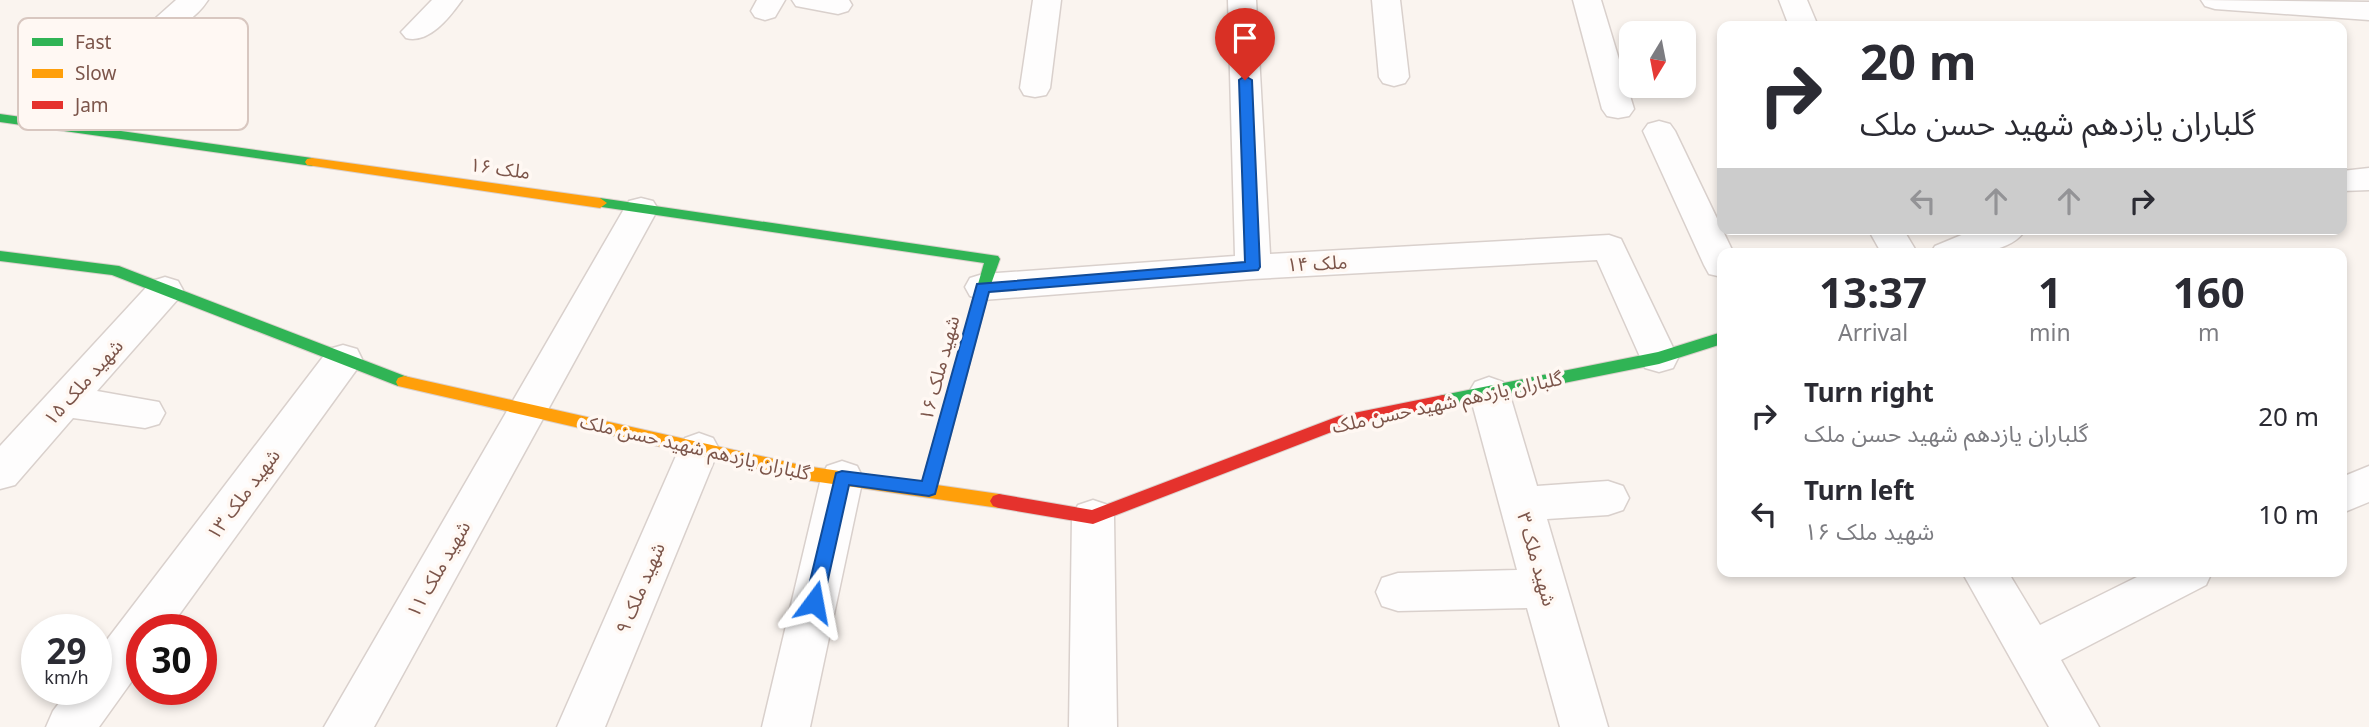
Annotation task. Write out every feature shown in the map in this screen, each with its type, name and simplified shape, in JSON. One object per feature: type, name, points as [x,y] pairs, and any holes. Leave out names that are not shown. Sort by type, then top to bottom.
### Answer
[{"type":"street","points":[[172,18],[194,0]]},
{"type":"street","points":[[416,32],[448,0]]},
{"type":"street","points":[[806,0],[838,5]]},
{"type":"street","points":[[1035,88],[1047,0]]},
{"type":"street","points":[[1242,0],[1253,267]]},
{"type":"street","points":[[1386,0],[1394,77]]},
{"type":"street","points":[[1587,0],[1618,109]]},
{"type":"street","points":[[1793,0],[1801,21]]},
{"type":"street","points":[[2215,0],[2369,11]]},
{"type":"street","name":"ملک ۱۶","points":[[0,118],[18,121]]},
{"type":"street","name":"ملک ۱۶","points":[[85,130],[641,209],[988,273]]},
{"type":"street","points":[[1659,131],[1717,254]]},
{"type":"street","points":[[2347,181],[2369,179]]},
{"type":"street","name":"شهید ملک ۱۱","points":[[348,727],[641,209]]},
{"type":"street","points":[[1963,248],[1994,235]]},
{"type":"street","name":"ملک ۱۴","points":[[988,273],[1253,267],[1609,247],[1659,358]]},
{"type":"street","name":"گلباران یازدهم شهید حسن ملک","points":[[0,256],[114,270],[401,381],[806,473],[929,489],[1093,517],[1345,420],[1659,358],[1717,340]]},
{"type":"street","name":"شهید ملک ۱۶","points":[[929,489],[988,273]]},
{"type":"street","name":"شهید ملک ۱۵","points":[[0,473],[166,290]]},
{"type":"street","name":"شهید ملک ۱۳","points":[[154,614],[343,359]]},
{"type":"street","name":"۳ شهید ملک","points":[[1489,392],[1584,727]]},
{"type":"street","points":[[65,402],[145,413]]},
{"type":"street","name":"شهید ملک ۹","points":[[581,727],[699,449]]},
{"type":"street","points":[[786,727],[842,478]]},
{"type":"street","points":[[1521,504],[1608,498]]},
{"type":"street","points":[[1093,517],[1093,727]]},
{"type":"street","points":[[1987,577],[2075,727]]},
{"type":"street","points":[[2031,652],[2180,577]]},
{"type":"street","points":[[1398,592],[1546,587]]},
{"type":"street","name":"شهید ملک ۱۳","points":[[70,727],[126,652]]},
{"type":"traffic: fast","points":[[0,118],[18,121]]},
{"type":"traffic: fast","points":[[85,130],[312,162]]},
{"type":"traffic: fast","points":[[600,203],[993,259],[983,287],[929,489]]},
{"type":"traffic: fast","points":[[0,256],[114,270],[404,382]]},
{"type":"traffic: fast","points":[[1443,401],[1659,358],[1717,340]]},
{"type":"traffic: slow","points":[[312,162],[600,203]]},
{"type":"traffic: slow","points":[[404,382],[805,473],[999,501]]},
{"type":"traffic: jam","points":[[999,501],[1093,517],[1345,420],[1443,401]]},
{"type":"route","points":[[814,602],[842,478],[929,489],[983,287],[1253,267],[1245,80]]}]
